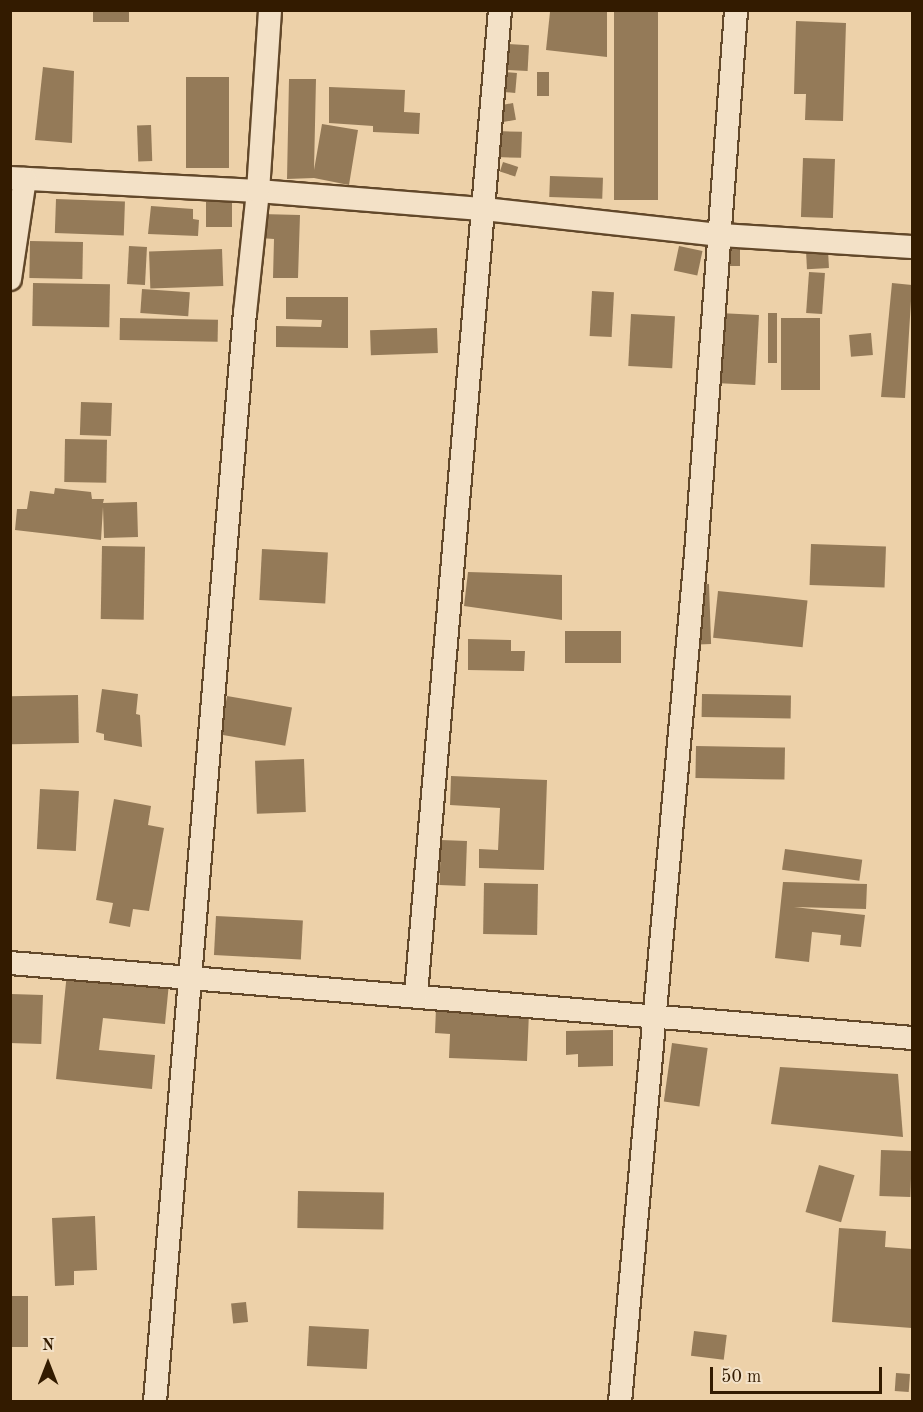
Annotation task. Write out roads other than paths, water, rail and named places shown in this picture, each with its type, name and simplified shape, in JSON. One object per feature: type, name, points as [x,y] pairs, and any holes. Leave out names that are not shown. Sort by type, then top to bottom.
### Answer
[{"type":"street","points":[[155,1401],[189,979],[258,191],[270,10]]},
{"type":"street","points":[[416,994],[500,10]]},
{"type":"street","points":[[620,1401],[657,1015],[721,235],[736,10]]},
{"type":"street","points":[[10,279],[18,179],[258,191],[484,210],[721,235],[912,247]]},
{"type":"street","points":[[10,963],[189,979],[416,994],[912,1038]]}]
